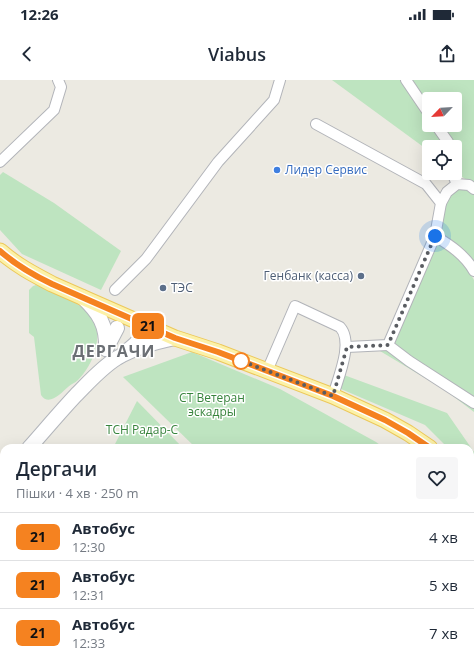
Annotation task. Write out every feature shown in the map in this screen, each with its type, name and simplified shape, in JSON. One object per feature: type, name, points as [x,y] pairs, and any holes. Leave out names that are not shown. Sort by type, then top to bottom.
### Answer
[{"type":"main road","points":[[0,251],[13,262],[32,274],[81,296],[122,323],[140,323],[175,338],[218,352],[333,396],[385,420],[424,444]]},
{"type":"main road","points":[[81,296],[102,320],[106,338],[106,350]]},
{"type":"main road","points":[[122,323],[116,336],[119,343],[126,347],[133,346]]},
{"type":"main road","points":[[94,376],[106,350],[122,323]]},
{"type":"main road","points":[[33,444],[94,376],[139,341],[140,323]]},
{"type":"main road","points":[[118,358],[155,342],[175,338]]},
{"type":"street","points":[[0,162],[54,110],[61,87],[58,80]]},
{"type":"street","points":[[114,290],[146,259],[218,162],[274,100],[280,80]]},
{"type":"street","points":[[406,80],[422,104]]},
{"type":"street","points":[[316,124],[426,184],[441,203]]},
{"type":"street","points":[[455,180],[457,184]]},
{"type":"street","points":[[388,345],[435,236],[441,203],[447,192],[457,184],[469,185],[474,189]]},
{"type":"street","points":[[435,236],[454,248],[474,271]]},
{"type":"street","points":[[267,371],[295,306],[340,327],[345,336],[347,347],[333,396]]},
{"type":"street","points":[[347,347],[388,345],[409,361],[474,403]]},
{"type":"green space","points":[[332,80],[474,80],[474,185],[462,177],[462,140],[422,140],[422,146]]},
{"type":"green space","points":[[3,172],[54,203],[121,251],[101,290],[22,254],[0,230],[0,175]]},
{"type":"green space","points":[[461,185],[474,193],[474,277],[467,265],[467,268],[474,280],[474,412],[445,390],[380,351],[402,304],[430,232],[445,244],[436,235],[445,202]]},
{"type":"green space","points":[[36,285],[81,306],[91,316],[97,332],[95,350],[83,374],[77,381],[55,398],[48,400],[41,395],[34,337],[29,333],[29,290]]},
{"type":"green space","name":"СТ Ветеран эскадры","points":[[192,352],[280,389],[379,444],[192,444],[123,377]]},
{"type":"green space","points":[[344,375],[447,413],[468,444],[444,444],[425,425],[341,389]]},
{"type":"green space","name":"ТСН Радар-С","points":[[137,401],[179,444],[115,444]]},
{"type":"bus line","name":"21","points":[[0,251],[13,262],[52,284],[175,338],[218,352],[333,396],[385,420],[424,444]]},
{"type":"place","name":"Лидер Сервис","points":[[277,170]]},
{"type":"place","name":"Генбанк (касса)","points":[[361,276]]},
{"type":"place","name":"ТЭС","points":[[163,288]]},
{"type":"district","name":"ДЕРГАЧИ","points":[[114,351]]},
{"type":"route","points":[[241,361],[239,360],[333,396],[347,347],[388,345],[435,236]]}]
